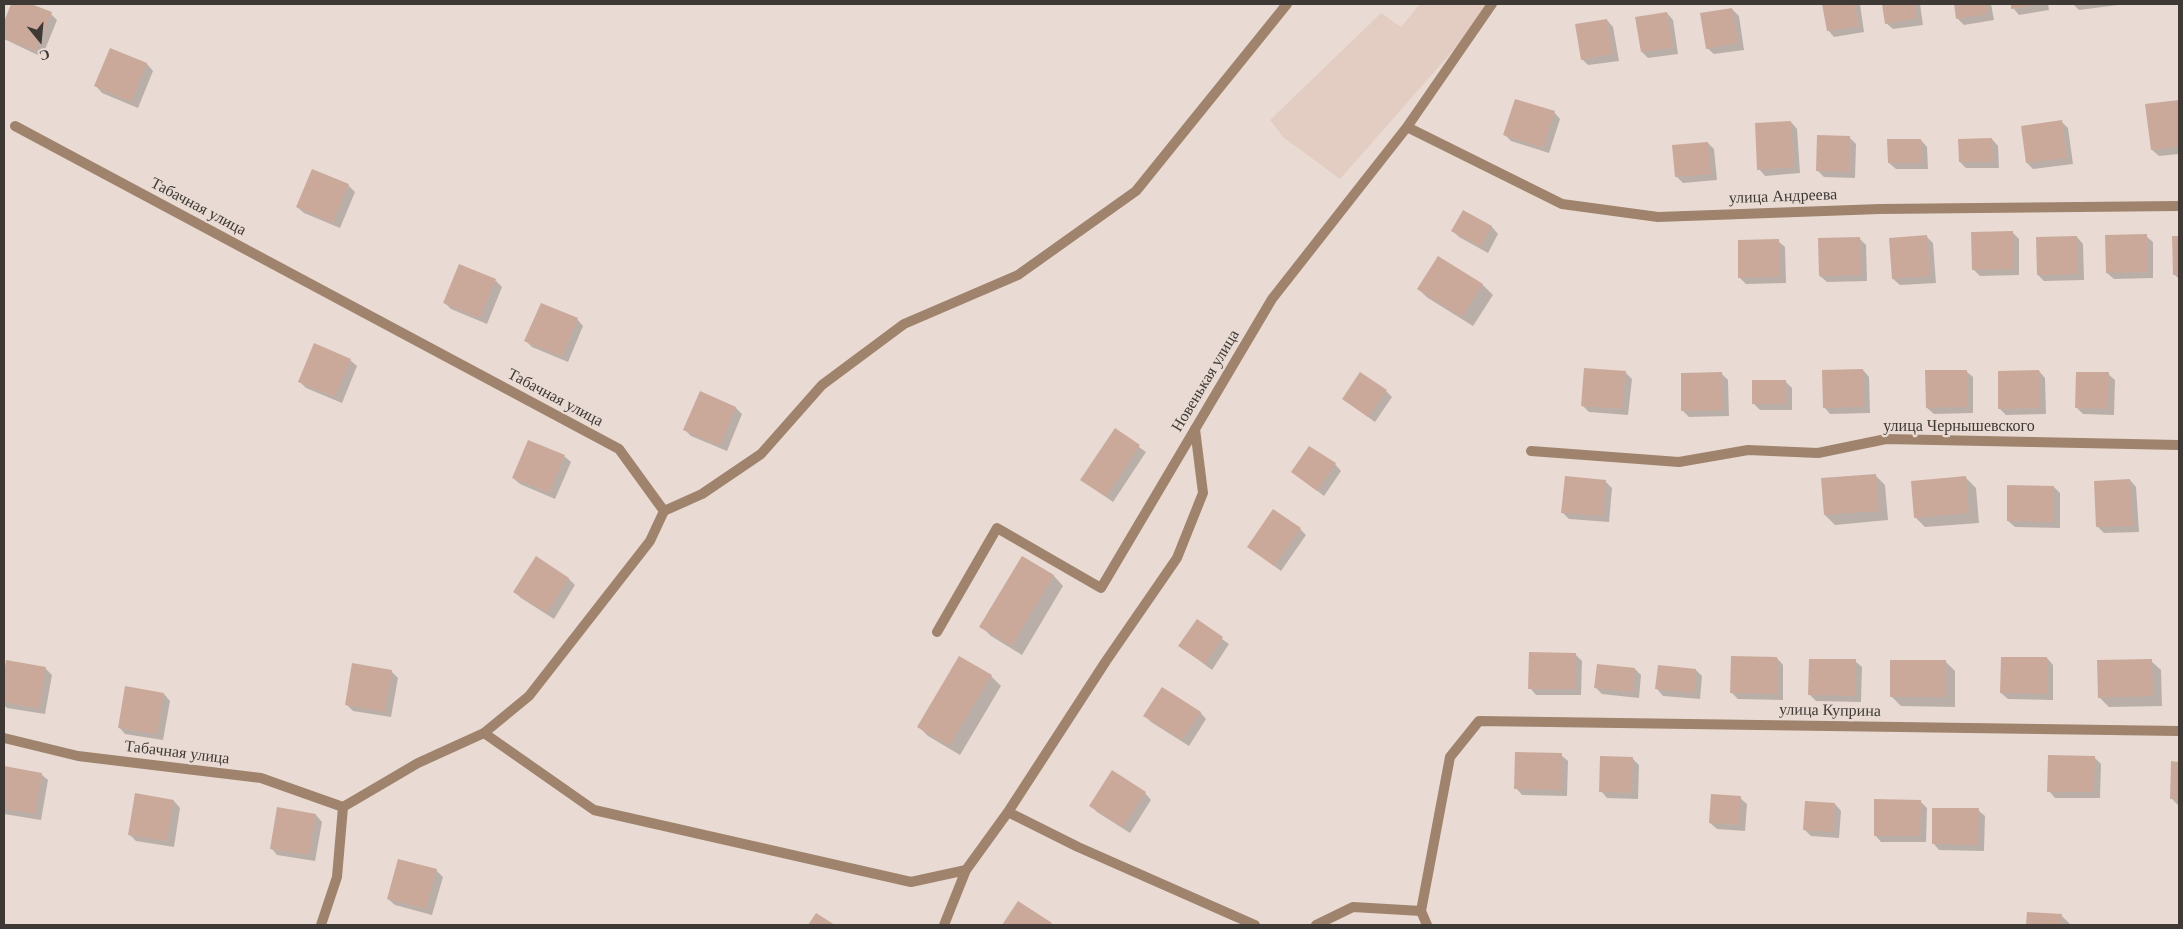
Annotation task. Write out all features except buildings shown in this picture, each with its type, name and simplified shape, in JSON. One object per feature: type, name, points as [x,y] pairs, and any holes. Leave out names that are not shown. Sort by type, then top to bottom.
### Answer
[{"type":"street","points":[[321,925],[337,877],[343,808],[418,763],[484,733],[529,696],[650,541],[664,511],[702,494],[761,454],[822,385],[904,324],[1018,275],[1136,191],[1287,4]]},
{"type":"street","name":"Новенькая улица","points":[[937,632],[997,528],[1101,588],[1272,298],[1407,127],[1492,4]]},
{"type":"street","name":"Табачная улица","points":[[15,126],[619,449],[664,511]]},
{"type":"street","name":"улица Андреева","points":[[1407,127],[1562,204],[1658,216],[1880,209],[2179,206]]},
{"type":"street","points":[[944,925],[966,870],[1008,812],[1106,661],[1177,558],[1203,493],[1195,429]]},
{"type":"street","name":"улица Чернышевского","points":[[1531,452],[1680,462],[1748,450],[1818,453],[1886,439],[2179,445]]},
{"type":"street","name":"улица Куприна","points":[[1420,911],[1450,757],[1479,721],[2179,731]]},
{"type":"street","points":[[484,733],[594,810],[911,882],[966,870]]},
{"type":"street","name":"Табачная улица","points":[[4,738],[78,756],[261,778],[343,808]]},
{"type":"street","points":[[1008,812],[1078,847],[1255,925]]},
{"type":"street","points":[[1316,925],[1353,907],[1420,911],[1427,925]]},
{"type":"shaded area","points":[[1420,4],[1494,4],[1340,179],[1283,137],[1270,120],[1381,13],[1401,27]]}]
